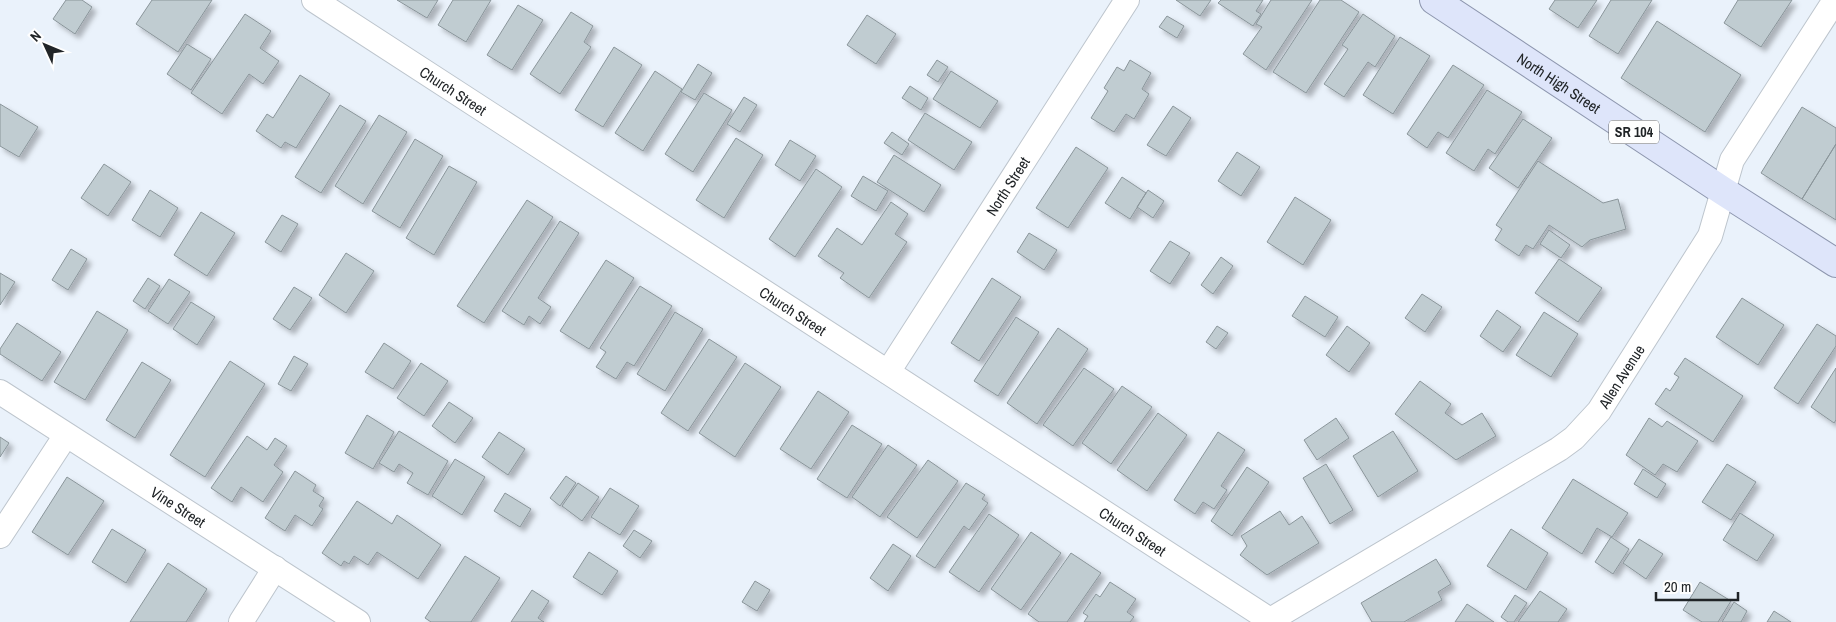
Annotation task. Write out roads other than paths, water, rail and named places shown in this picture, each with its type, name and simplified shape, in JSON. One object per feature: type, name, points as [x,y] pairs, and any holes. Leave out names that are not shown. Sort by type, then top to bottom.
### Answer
[{"type":"main road","name":"North High Street","points":[[1434,0],[1723,191],[1836,262]]},
{"type":"street","name":"Church Street","points":[[314,0],[1270,621]]},
{"type":"street","name":"North Street","points":[[888,372],[1127,0]]},
{"type":"street","name":"Allen Avenue","points":[[1270,621],[1560,449],[1574,438],[1599,411],[1710,236],[1732,160],[1835,0]]},
{"type":"street","name":"Vine Street","points":[[0,392],[358,622]]},
{"type":"street","points":[[0,536],[66,436]]},
{"type":"street","points":[[241,622],[275,568]]}]
